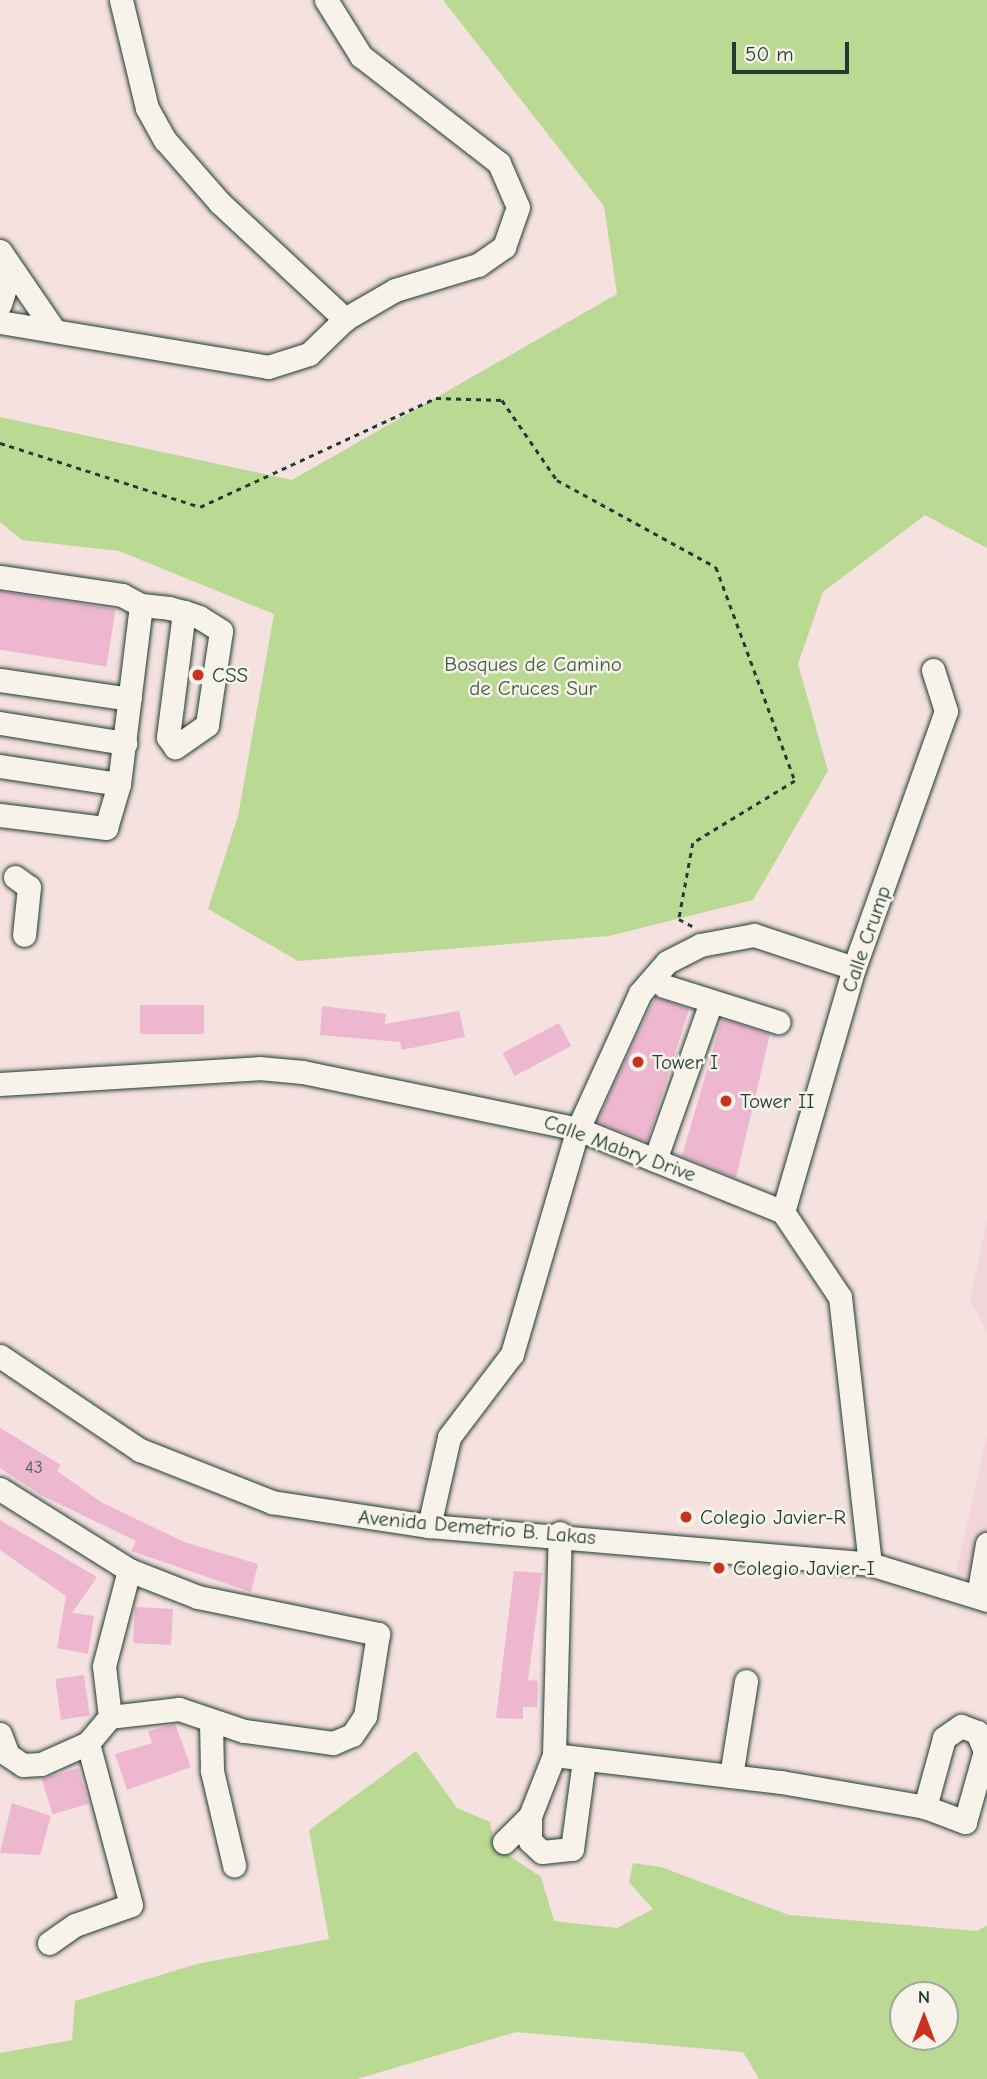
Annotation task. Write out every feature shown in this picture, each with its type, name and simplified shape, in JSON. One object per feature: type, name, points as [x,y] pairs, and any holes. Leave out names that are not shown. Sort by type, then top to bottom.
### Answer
[{"type":"street","points":[[121,0],[147,108],[165,140],[220,202],[345,319]]},
{"type":"street","points":[[0,323],[52,327],[268,367],[309,354],[345,319],[395,290],[478,265],[504,247],[519,207],[499,163],[361,56],[326,0]]},
{"type":"street","points":[[5,261],[52,327]]},
{"type":"street","points":[[0,304],[5,261]]},
{"type":"street","points":[[0,577],[122,596],[141,605],[184,612],[221,631],[207,725],[174,747],[168,737],[184,612]]},
{"type":"street","points":[[0,815],[98,828],[112,825],[125,743],[141,605]]},
{"type":"street","name":"Calle Crump","points":[[783,1212],[854,968],[946,711],[933,670]]},
{"type":"street","points":[[0,680],[130,699]]},
{"type":"street","points":[[0,723],[125,743]]},
{"type":"street","points":[[0,766],[119,783]]},
{"type":"street","points":[[0,799],[114,815]]},
{"type":"street","points":[[15,877],[29,887],[24,935]]},
{"type":"street","points":[[429,1526],[449,1437],[512,1354],[578,1129],[640,993],[667,962],[719,940],[754,935],[854,968]]},
{"type":"street","points":[[664,986],[778,1022]]},
{"type":"street","points":[[655,1160],[711,1002]]},
{"type":"street","name":"Calle Mabry Drive","points":[[0,1084],[270,1069],[578,1129],[783,1212]]},
{"type":"street","points":[[783,1212],[841,1297],[870,1563]]},
{"type":"street","name":"Avenida Demetrio B. Lakas","points":[[0,1356],[113,1434],[196,1477],[285,1505],[429,1526],[560,1533],[870,1563],[983,1598]]},
{"type":"street","points":[[0,1489],[129,1570],[198,1597],[378,1634],[365,1716],[352,1735],[332,1743],[211,1722],[179,1709],[110,1717],[88,1743],[23,1765],[8,1755],[0,1734]]},
{"type":"street","points":[[560,1533],[554,1755],[530,1816],[530,1841],[542,1852],[572,1849],[584,1760]]},
{"type":"street","points":[[983,1598],[987,1544]]},
{"type":"street","points":[[110,1717],[104,1666],[129,1570]]},
{"type":"street","points":[[731,1776],[746,1681]]},
{"type":"street","points":[[211,1722],[212,1771],[234,1865]]},
{"type":"street","points":[[49,1943],[75,1925],[131,1905],[88,1743]]},
{"type":"street","points":[[554,1755],[731,1776],[925,1807]]},
{"type":"street","points":[[504,1842],[530,1816]]},
{"type":"path","points":[[0,443],[200,508],[436,398],[502,400],[557,480],[716,567],[795,781],[693,843],[679,919],[719,940]]},
{"type":"shaded area","points":[[987,1219],[987,1331],[970,1301]]},
{"type":"shaded area","points":[[987,1435],[987,1584],[956,1573]]},
{"type":"green space","name":"Bosques de Camino de Cruces Sur","points":[[443,0],[987,0],[987,548],[925,515],[823,592],[798,664],[828,771],[753,900],[609,936],[298,961],[208,909],[238,816],[274,614],[119,551],[22,540],[0,522],[0,417],[292,480],[617,294],[604,206]]},
{"type":"green space","points":[[416,1751],[457,1808],[490,1822],[495,1846],[541,1877],[554,1921],[617,1928],[653,1909],[629,1882],[633,1863],[661,1867],[789,1915],[977,1931],[987,1925],[987,2079],[759,2079],[743,2052],[516,2032],[357,2079],[0,2079],[0,2053],[72,2040],[75,2001],[197,1964],[329,1939],[309,1830]]},
{"type":"building","points":[[0,591],[116,609],[106,667],[0,650]]},
{"type":"building","name":"Tower I","points":[[655,997],[689,1009],[647,1142],[597,1122]]},
{"type":"building","points":[[140,1005],[204,1005],[204,1034],[140,1034]]},
{"type":"building","points":[[322,1006],[386,1014],[385,1024],[459,1011],[465,1037],[402,1050],[400,1042],[320,1035]]},
{"type":"building","name":"Tower II","points":[[722,1019],[770,1034],[736,1178],[682,1156]]},
{"type":"building","points":[[559,1023],[571,1046],[515,1076],[502,1053]]},
{"type":"building","points":[[0,1428],[61,1465],[57,1471],[101,1502],[184,1542],[258,1564],[251,1592],[131,1551],[136,1541],[41,1495],[0,1468]]},
{"type":"building","points":[[0,1520],[97,1577],[72,1613],[94,1616],[88,1654],[57,1648],[66,1596],[0,1550]]},
{"type":"building","points":[[514,1571],[542,1573],[528,1680],[538,1681],[537,1707],[523,1707],[523,1719],[496,1718]]},
{"type":"building","points":[[135,1607],[173,1609],[171,1645],[133,1643]]},
{"type":"building","points":[[84,1675],[90,1716],[61,1720],[55,1679]]},
{"type":"building","points":[[175,1724],[191,1767],[127,1790],[115,1754],[152,1743],[148,1731]]},
{"type":"building","points":[[78,1768],[89,1803],[52,1814],[42,1779]]},
{"type":"building","points":[[12,1803],[51,1816],[40,1855],[0,1853]]},
{"type":"place","name":"CSS","points":[[198,675]]},
{"type":"place","name":"Tower I","points":[[638,1062]]},
{"type":"place","name":"Tower II","points":[[726,1101]]},
{"type":"place","name":"Colegio Javier-R","points":[[686,1517]]},
{"type":"place","name":"Colegio Javier-I","points":[[719,1568]]}]
